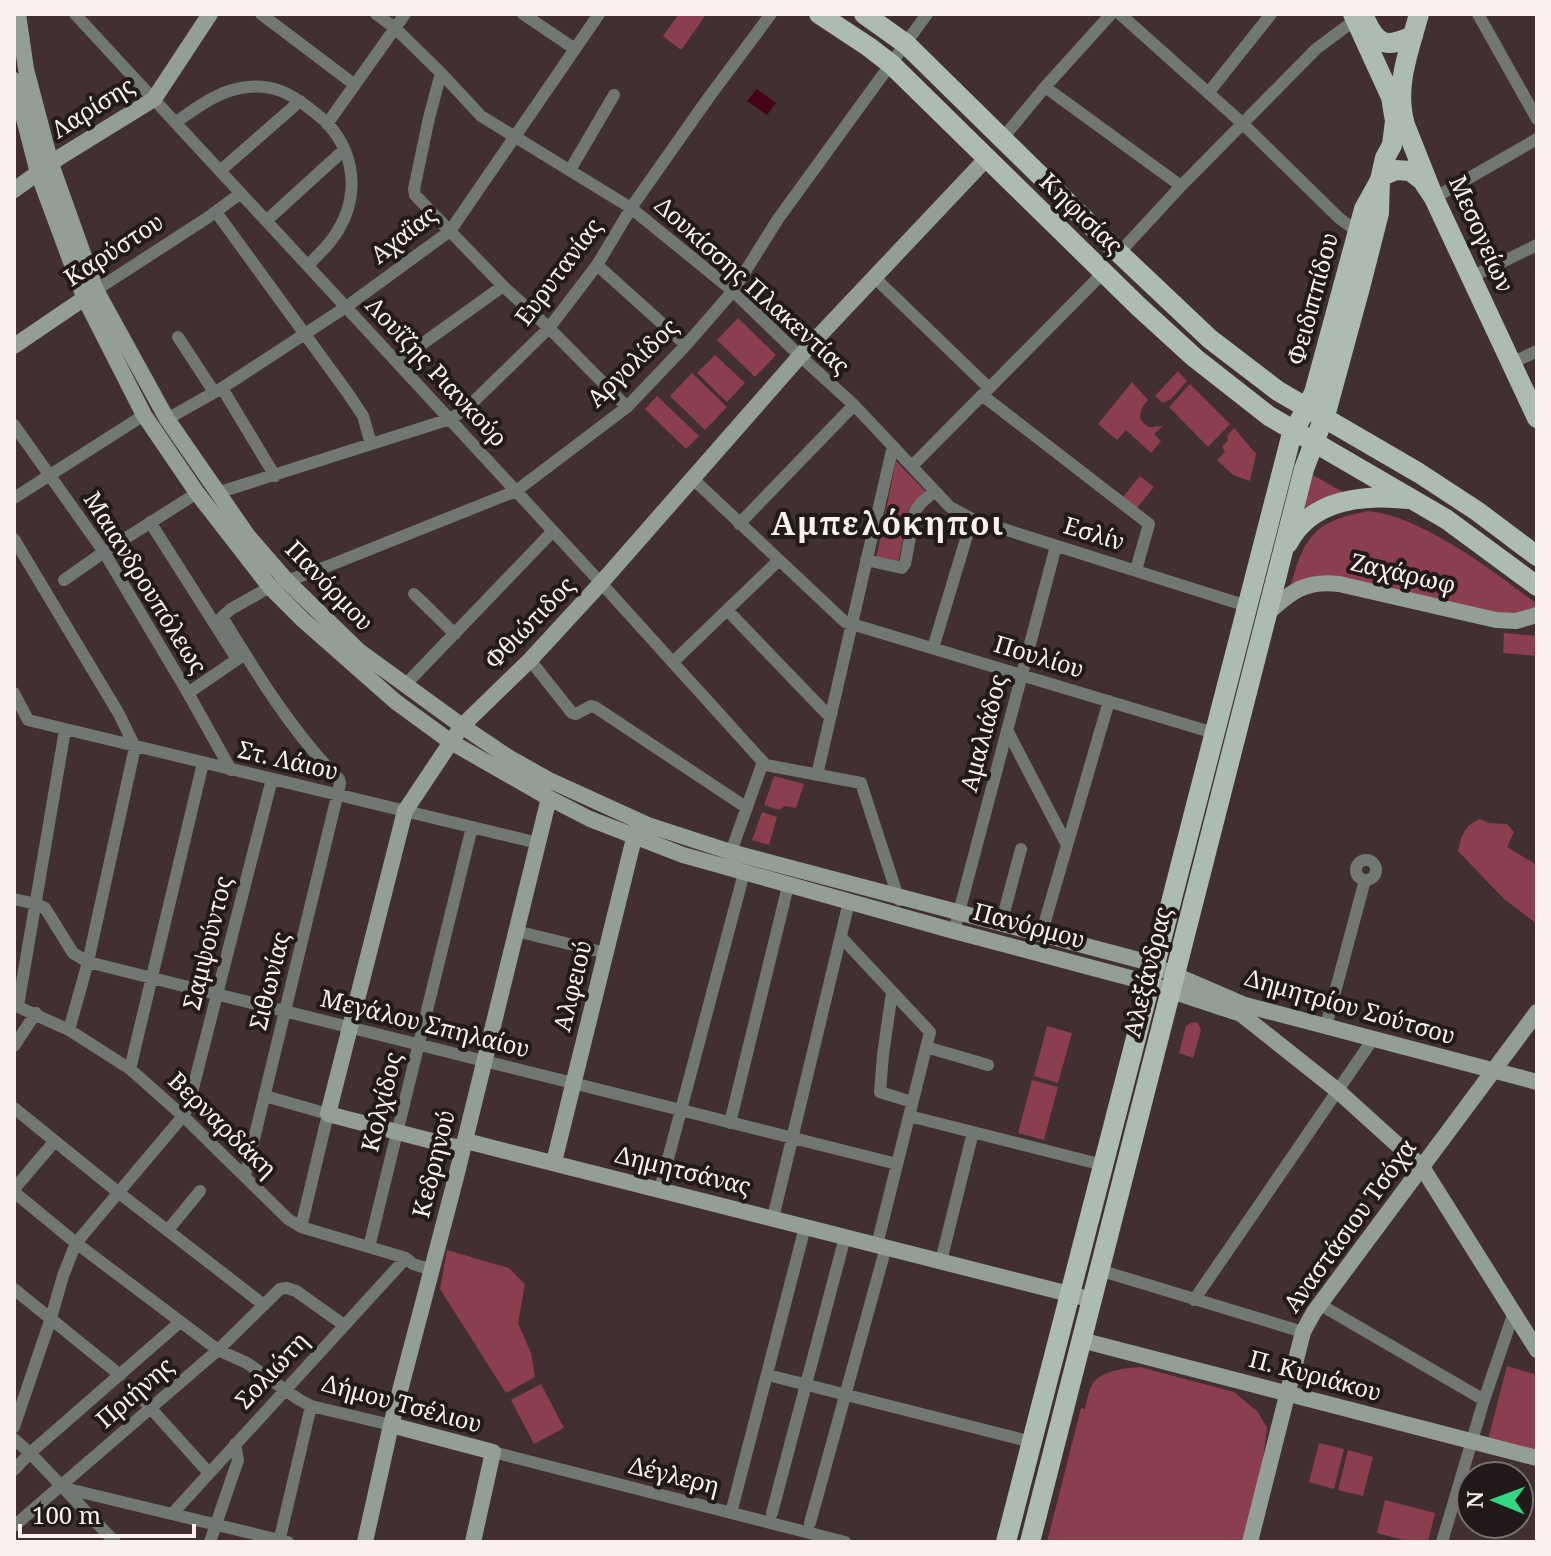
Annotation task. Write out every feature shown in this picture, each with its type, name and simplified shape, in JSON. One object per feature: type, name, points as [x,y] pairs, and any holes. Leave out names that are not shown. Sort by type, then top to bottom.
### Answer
[{"type":"main road","name":"Κηφισίας","points":[[819,14],[891,64],[1103,273],[1195,358],[1269,416],[1446,519]]},
{"type":"main road","name":"Κηφισίας","points":[[864,14],[906,44],[1210,339],[1265,382],[1419,473],[1533,549]]},
{"type":"main road","points":[[1351,17],[1378,40],[1397,43],[1413,36],[1419,14]]},
{"type":"main road","name":"Φειδιππίδου","points":[[1294,431],[1315,412],[1379,213],[1385,122],[1351,17]]},
{"type":"main road","name":"Μεσογείων","points":[[1413,36],[1400,90],[1402,114],[1409,137],[1434,198],[1537,418]]},
{"type":"main road","points":[[1380,180],[1396,170],[1410,171],[1422,180],[1434,198]]},
{"type":"main road","name":"Φειδιππίδου","points":[[1315,412],[1314,393],[1364,209],[1380,180]]},
{"type":"main road","name":"Αλεξάνδρας","points":[[1030,1542],[1313,442],[1315,412]]},
{"type":"main road","name":"Αλεξάνδρας","points":[[1006,1542],[1294,431]]},
{"type":"main road","points":[[1281,557],[1301,526],[1329,507],[1351,499],[1370,497],[1415,500]]},
{"type":"main road","points":[[1446,519],[1496,543],[1533,549]]},
{"type":"main road","points":[[1446,519],[1537,586]]},
{"type":"street","name":"Πανόρμου","points":[[18,14],[44,168]]},
{"type":"street","name":"Λουΐζης Ριανκούρ","points":[[75,14],[763,762]]},
{"type":"street","name":"Λαρίσης","points":[[14,190],[154,99],[210,14]]},
{"type":"street","points":[[261,14],[355,85]]},
{"type":"street","name":"Δουκίσσης Πλακεντίας","points":[[376,14],[395,28],[481,116],[631,208],[733,291],[854,405],[934,492]]},
{"type":"street","points":[[327,124],[405,14]]},
{"type":"street","points":[[523,14],[575,49]]},
{"type":"street","name":"Αχαΐας","points":[[167,419],[218,390],[346,307],[450,231],[599,14]]},
{"type":"street","name":"Ευρυτανίας","points":[[217,493],[450,419],[466,409],[549,328],[597,265],[631,208],[771,14]]},
{"type":"street","name":"Αργολίδος","points":[[241,657],[222,617],[231,609],[270,587],[516,491],[627,407],[733,291],[778,219],[927,14]]},
{"type":"street","points":[[1002,139],[1111,14]]},
{"type":"street","points":[[1120,14],[1209,92],[1339,218],[1358,232]]},
{"type":"street","points":[[1209,92],[1271,14]]},
{"type":"street","points":[[1478,14],[1537,119]]},
{"type":"street","points":[[1119,253],[1242,123],[1351,17]]},
{"type":"street","points":[[441,73],[414,189],[418,200],[627,407]]},
{"type":"street","points":[[176,122],[213,97],[247,86],[286,91],[327,124],[350,164],[353,176],[350,199],[345,218],[333,239],[308,265]]},
{"type":"street","points":[[1045,87],[1181,186]]},
{"type":"street","name":"Πανόρμου","points":[[15,89],[90,294],[144,415],[197,493],[270,587],[343,657],[396,702],[451,742],[590,819],[731,852],[1041,935],[1152,975]]},
{"type":"street","points":[[570,170],[614,95]]},
{"type":"street","points":[[220,171],[300,101]]},
{"type":"street","points":[[1434,198],[1537,139]]},
{"type":"street","points":[[266,221],[341,145]]},
{"type":"street","name":"Φθιώτιδος","points":[[301,1227],[405,811],[462,726],[530,660],[800,356],[987,158]]},
{"type":"street","name":"Καρύστου","points":[[14,346],[241,193]]},
{"type":"street","points":[[216,212],[363,416],[371,444]]},
{"type":"street","points":[[1471,277],[1537,245]]},
{"type":"street","points":[[597,265],[686,345]]},
{"type":"street","points":[[912,466],[1103,273]]},
{"type":"street","points":[[874,277],[986,391],[1149,524],[1136,570]]},
{"type":"street","points":[[397,362],[503,286]]},
{"type":"street","name":"Πανόρμου","points":[[90,294],[217,493],[248,536],[287,581],[359,651],[508,757],[683,855],[954,931],[1152,975]]},
{"type":"street","points":[[178,337],[218,390],[275,476]]},
{"type":"street","points":[[1512,363],[1537,351]]},
{"type":"street","points":[[739,524],[854,405]]},
{"type":"street","points":[[14,498],[144,415]]},
{"type":"street","name":"Μαιανδρουπόλεως","points":[[14,425],[104,552],[231,770]]},
{"type":"street","points":[[817,775],[893,446]]},
{"type":"street","points":[[692,478],[778,561],[851,625]]},
{"type":"street","points":[[866,560],[902,568],[915,511],[934,492]]},
{"type":"street","name":"Εσλίν","points":[[934,492],[950,507],[972,519],[1247,606]]},
{"type":"street","points":[[64,580],[197,493]]},
{"type":"street","points":[[933,648],[972,519]]},
{"type":"street","points":[[150,522],[241,657],[307,744],[339,779],[337,795]]},
{"type":"street","points":[[405,685],[553,531]]},
{"type":"street","points":[[14,539],[119,714],[135,747],[88,962],[69,1030]]},
{"type":"street","name":"Αμαλιάδος","points":[[954,931],[1056,546]]},
{"type":"street","points":[[673,662],[778,561]]},
{"type":"street","name":"Ζαχάρωφ","points":[[1267,614],[1286,596],[1303,587],[1323,582],[1496,620],[1516,621],[1537,615]]},
{"type":"street","points":[[414,594],[455,634]]},
{"type":"street","points":[[728,611],[830,717]]},
{"type":"street","name":"Πουλίου","points":[[851,625],[1214,733]]},
{"type":"street","points":[[188,693],[241,657]]},
{"type":"street","points":[[530,660],[572,713],[595,707],[747,808]]},
{"type":"street","name":"Στ. Λάιου","points":[[15,699],[28,720],[538,843]]},
{"type":"street","points":[[1041,935],[1109,701]]},
{"type":"street","points":[[16,1005],[65,730]]},
{"type":"street","points":[[1007,730],[1067,845]]},
{"type":"street","points":[[731,852],[763,762],[861,783],[900,898],[895,915]]},
{"type":"street","points":[[130,1069],[203,763]]},
{"type":"street","name":"Σαμψούντος","points":[[183,1116],[189,1104],[218,995],[272,779]]},
{"type":"street","name":"Σιθωνίας","points":[[245,1176],[337,795]]},
{"type":"street","name":"Κεδρηνού","points":[[365,1542],[391,1425],[549,798]]},
{"type":"street","name":"Κολχίδος","points":[[369,1247],[472,827]]},
{"type":"street","name":"Αλφειού","points":[[554,1162],[636,829]]},
{"type":"street","points":[[1001,924],[1021,849]]},
{"type":"street","points":[[660,1189],[744,873]]},
{"type":"street","points":[[1326,1026],[1365,880]]},
{"type":"street","points":[[730,1123],[788,886]]},
{"type":"street","points":[[14,899],[47,910],[73,953],[88,962]]},
{"type":"street","points":[[773,1218],[849,902]]},
{"type":"street","points":[[516,931],[606,953]]},
{"type":"street","points":[[810,1523],[882,1246],[897,1164],[930,1032],[841,937]]},
{"type":"street","name":"Μεγάλου Σπηλαίου","points":[[88,962],[897,1164]]},
{"type":"street","points":[[1152,975],[1241,1014],[1338,1091],[1422,1167],[1537,1350]]},
{"type":"street","name":"Δημητρίου Σούτσου","points":[[1172,982],[1245,1005],[1537,1082]]},
{"type":"street","points":[[892,992],[880,1092],[912,1102]]},
{"type":"street","name":"Βερναρδάκη","points":[[16,1005],[69,1030],[130,1069],[183,1116],[288,1219],[301,1227],[406,1258],[413,1264],[433,1266]]},
{"type":"street","name":"Αναστάσιου Τσόχα","points":[[1250,1542],[1303,1332],[1319,1304],[1537,1012]]},
{"type":"street","points":[[14,1046],[36,1013]]},
{"type":"street","points":[[1194,1300],[1373,1039]]},
{"type":"street","points":[[926,1047],[988,1065]]},
{"type":"street","name":"Δημητσάνας","points":[[265,1096],[455,1147],[470,1142],[554,1162],[1091,1300]]},
{"type":"street","points":[[14,1108],[264,1305]]},
{"type":"street","points":[[14,1427],[76,1243],[183,1116]]},
{"type":"street","points":[[909,1116],[1103,1165]]},
{"type":"street","points":[[941,1261],[973,1132]]},
{"type":"street","points":[[15,1194],[55,1141]]},
{"type":"street","points":[[168,1230],[200,1191]]},
{"type":"street","name":"Δήμου Τσέλιου","points":[[15,1194],[218,1350],[247,1363],[311,1406],[493,1452]]},
{"type":"street","points":[[731,1513],[805,1227]]},
{"type":"street","points":[[772,1513],[845,1237]]},
{"type":"street","name":"Σολιώτη","points":[[172,1514],[406,1258]]},
{"type":"street","points":[[1099,1270],[1303,1332]]},
{"type":"street","points":[[14,1289],[120,1375]]},
{"type":"street","name":"Πριήνης","points":[[14,1526],[218,1350],[280,1289],[296,1291],[344,1325]]},
{"type":"street","points":[[1319,1304],[1484,1400]]},
{"type":"street","points":[[1442,1542],[1514,1312]]},
{"type":"street","points":[[14,1470],[180,1322]]},
{"type":"street","name":"Π. Κυριάκου","points":[[1081,1340],[1537,1458]]},
{"type":"street","points":[[768,1375],[1032,1442]]},
{"type":"street","points":[[136,1392],[209,1473]]},
{"type":"street","points":[[60,1487],[282,1541],[311,1406]]},
{"type":"street","points":[[14,1439],[115,1542]]},
{"type":"street","points":[[210,1542],[238,1460],[235,1444]]},
{"type":"street","points":[[473,1542],[493,1452]]},
{"type":"street","name":"Δέγλερη","points":[[493,1452],[845,1542]]},
{"type":"shaded area","points":[[679,14],[705,16],[681,50],[663,36]]},
{"type":"shaded area","points":[[757,89],[776,103],[767,115],[747,101]]},
{"type":"shaded area","points":[[738,318],[776,355],[755,377],[717,340]]},
{"type":"shaded area","points":[[715,355],[745,383],[727,402],[697,373]]},
{"type":"shaded area","points":[[1178,371],[1187,381],[1171,399],[1163,403],[1155,396]]},
{"type":"shaded area","points":[[692,373],[727,407],[705,430],[670,396]]},
{"type":"shaded area","points":[[1132,382],[1148,400],[1141,411],[1142,422],[1149,427],[1163,426],[1154,434],[1161,441],[1151,453],[1126,430],[1117,440],[1098,424]]},
{"type":"shaded area","points":[[1190,384],[1230,424],[1208,447],[1169,407]]},
{"type":"shaded area","points":[[657,396],[699,436],[686,449],[645,409]]},
{"type":"shaded area","points":[[1234,428],[1256,454],[1250,481],[1233,475],[1217,460],[1225,452],[1222,446]]},
{"type":"shaded area","points":[[896,461],[926,492],[909,508],[898,564],[876,559]]},
{"type":"shaded area","points":[[1313,475],[1343,492],[1318,500],[1303,509]]},
{"type":"shaded area","points":[[1140,476],[1154,487],[1137,508],[1123,497]]},
{"type":"shaded area","points":[[1369,511],[1412,523],[1457,547],[1537,604],[1537,610],[1507,615],[1372,585],[1314,576],[1290,589],[1300,556],[1314,534],[1335,520]]},
{"type":"shaded area","points":[[1504,633],[1537,636],[1537,656],[1503,653]]},
{"type":"shaded area","points":[[774,776],[804,784],[796,808],[785,806],[779,810],[764,805]]},
{"type":"shaded area","points":[[762,812],[777,817],[769,845],[752,840]]},
{"type":"shaded area","points":[[1480,819],[1507,824],[1514,832],[1507,847],[1537,865],[1537,924],[1504,899],[1458,851],[1464,831]]},
{"type":"shaded area","points":[[1192,1022],[1198,1023],[1201,1030],[1193,1058],[1179,1053],[1186,1026]]},
{"type":"shaded area","points":[[1047,1026],[1072,1033],[1058,1083],[1034,1076]]},
{"type":"shaded area","points":[[1032,1080],[1058,1087],[1044,1140],[1018,1133]]},
{"type":"shaded area","points":[[447,1250],[509,1268],[525,1284],[518,1323],[531,1353],[535,1377],[506,1393],[440,1289]]},
{"type":"shaded area","points":[[1507,1366],[1537,1375],[1537,1456],[1488,1440]]},
{"type":"shaded area","points":[[1140,1367],[1234,1392],[1258,1412],[1267,1428],[1245,1542],[1047,1542],[1081,1408],[1085,1409],[1092,1385],[1109,1372]]},
{"type":"shaded area","points":[[541,1384],[564,1428],[534,1444],[511,1400]]},
{"type":"shaded area","points":[[1319,1443],[1344,1449],[1334,1489],[1309,1482]]},
{"type":"shaded area","points":[[1348,1450],[1373,1457],[1363,1496],[1338,1490]]},
{"type":"shaded area","points":[[1385,1500],[1435,1513],[1428,1542],[1411,1542],[1377,1533]]},
{"type":"district","name":"Αμπελόκηποι","points":[[888,524]]}]
